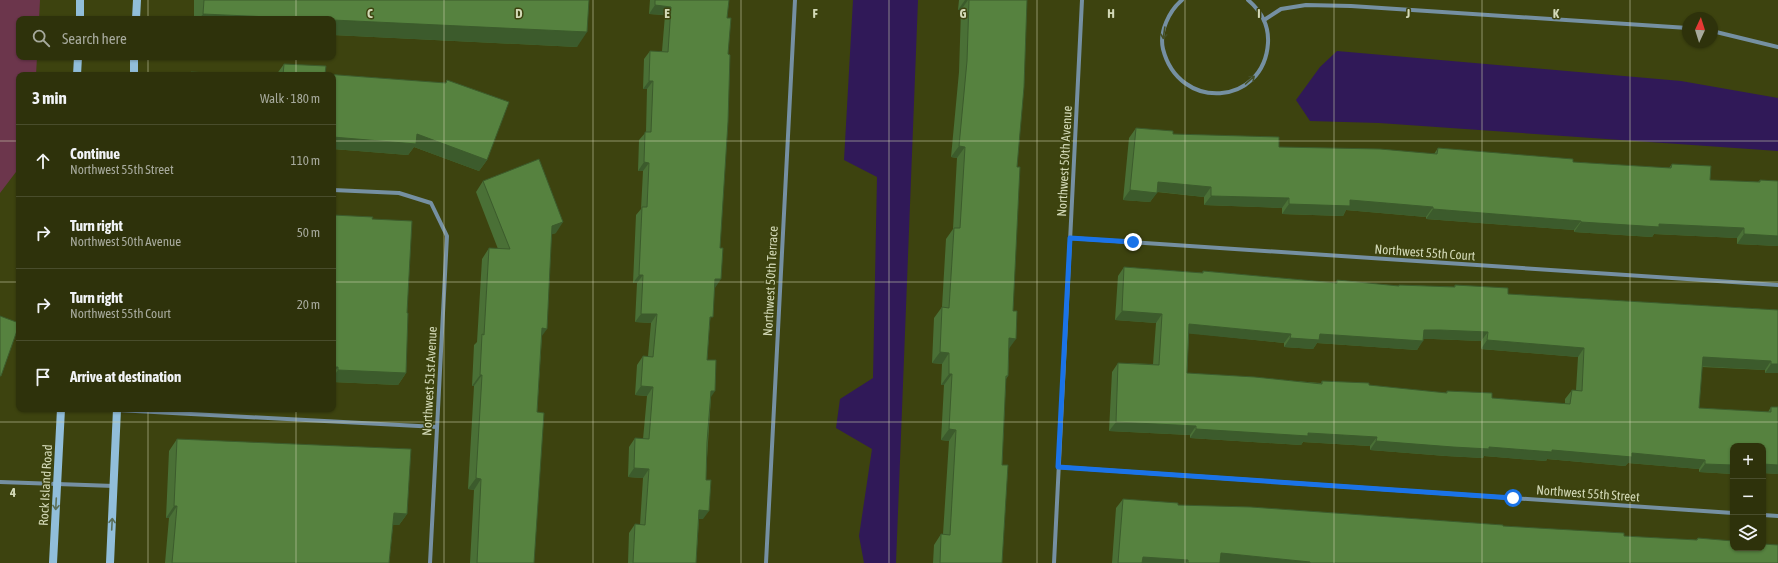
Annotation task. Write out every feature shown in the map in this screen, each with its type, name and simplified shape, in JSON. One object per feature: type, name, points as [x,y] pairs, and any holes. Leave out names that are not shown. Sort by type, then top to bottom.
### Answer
[{"type":"main road","points":[[80,0],[80,16]]},
{"type":"main road","points":[[136,16],[137,0]]},
{"type":"main road","points":[[77,72],[78,60]]},
{"type":"main road","points":[[134,60],[134,72]]},
{"type":"main road","name":"Rock Island Road","points":[[53,563],[60,412]]},
{"type":"main road","points":[[110,563],[117,412]]},
{"type":"street","name":"Northwest 50th Terrace","points":[[766,563],[795,0]]},
{"type":"street","name":"Northwest 50th Avenue","points":[[1054,563],[1082,0]]},
{"type":"street","points":[[1182,0],[1170,14],[1164,29],[1162,45],[1166,61],[1175,76],[1188,86],[1203,92],[1220,94],[1236,90],[1251,81],[1261,68],[1267,53],[1269,36],[1264,20],[1256,6],[1248,0]]},
{"type":"street","points":[[1264,20],[1281,9],[1306,5],[1351,6],[1682,28]]},
{"type":"street","points":[[1718,33],[1778,48]]},
{"type":"street","name":"Northwest 51st Avenue","points":[[336,190],[399,193],[431,203],[447,236],[430,563]]},
{"type":"street","name":"Northwest 55th Court","points":[[1070,238],[1778,285]]},
{"type":"street","points":[[170,412],[437,427]]},
{"type":"street","name":"Northwest 55th Street","points":[[1058,467],[1730,513]]},
{"type":"street","points":[[0,482],[114,486]]},
{"type":"street","points":[[1766,515],[1778,516]]},
{"type":"shaded area","points":[[0,0],[40,0],[39,16],[16,16],[16,60],[37,60],[36,72],[16,72],[16,172],[0,193]]},
{"type":"shaded area","points":[[853,0],[918,0],[896,563],[864,563],[859,536],[872,449],[836,428],[840,399],[873,378],[877,177],[844,160]]},
{"type":"shaded area","points":[[1337,51],[1681,81],[1778,98],[1778,151],[1379,123],[1310,121],[1296,100],[1320,67]]},
{"type":"building","points":[[204,0],[589,0],[587,32],[336,20],[336,16],[247,16],[203,14]]},
{"type":"building","points":[[655,0],[729,0],[727,18],[731,18],[728,54],[730,55],[728,122],[720,248],[723,248],[721,279],[715,279],[713,317],[710,317],[707,360],[716,360],[715,391],[711,391],[707,442],[706,480],[711,480],[709,511],[699,510],[696,563],[633,563],[635,524],[645,525],[649,469],[634,468],[635,438],[649,439],[653,387],[641,386],[643,356],[653,357],[657,314],[641,314],[643,275],[639,275],[642,207],[647,207],[649,163],[644,162],[645,132],[651,132],[653,81],[649,81],[650,51],[668,52],[671,7],[655,5]]},
{"type":"building","points":[[969,0],[1027,0],[1024,87],[1017,167],[1020,167],[1013,311],[1017,311],[1016,339],[1009,338],[1002,465],[1008,465],[1002,563],[940,563],[941,534],[950,535],[956,430],[949,429],[952,374],[949,374],[949,353],[940,352],[942,307],[949,308],[954,228],[960,228],[965,147],[959,146],[967,61]]},
{"type":"building","points":[[284,64],[326,66],[325,72],[283,72]]},
{"type":"building","points":[[336,75],[446,83],[447,80],[509,102],[487,160],[417,134],[416,144],[336,137]]},
{"type":"building","points":[[1136,128],[1173,131],[1173,134],[1279,137],[1279,147],[1380,149],[1437,154],[1438,148],[1573,159],[1573,162],[1671,168],[1672,164],[1711,166],[1710,180],[1760,182],[1760,180],[1778,181],[1778,236],[1744,234],[1744,228],[1659,224],[1659,227],[1581,222],[1350,200],[1350,206],[1289,204],[1289,198],[1211,196],[1211,187],[1158,182],[1157,193],[1130,190]]},
{"type":"building","points":[[539,159],[563,222],[552,226],[547,329],[542,328],[537,412],[544,413],[534,563],[477,563],[481,479],[476,478],[482,375],[480,375],[482,334],[484,335],[489,248],[510,249],[483,181]]},
{"type":"building","points":[[336,215],[412,221],[407,313],[406,373],[338,370],[338,367],[336,367]]},
{"type":"building","points":[[1124,267],[1203,273],[1203,271],[1337,283],[1337,280],[1399,286],[1455,287],[1455,285],[1508,288],[1508,294],[1778,310],[1778,364],[1771,364],[1771,361],[1703,357],[1699,408],[1771,412],[1771,407],[1778,407],[1778,465],[1766,464],[1766,443],[1730,443],[1730,465],[1705,464],[1705,460],[1632,453],[1632,457],[1552,450],[1552,452],[1489,447],[1489,449],[1453,447],[1376,441],[1377,437],[1308,433],[1308,436],[1196,429],[1196,426],[1116,422],[1118,363],[1159,365],[1162,314],[1122,311]],"holes":[[[1189,324],[1291,334],[1290,338],[1319,340],[1320,334],[1423,341],[1424,330],[1440,330],[1488,332],[1487,340],[1584,348],[1582,391],[1572,390],[1570,404],[1492,398],[1492,393],[1447,391],[1447,393],[1369,385],[1369,383],[1322,381],[1322,384],[1255,377],[1187,373]]]},
{"type":"building","points":[[0,316],[16,322],[16,334],[0,376]]},
{"type":"building","points":[[177,439],[411,449],[407,514],[394,513],[389,563],[172,563],[177,506],[174,506]]},
{"type":"building","points":[[1123,499],[1178,503],[1178,505],[1251,507],[1503,526],[1624,533],[1624,536],[1697,540],[1698,538],[1730,541],[1730,551],[1766,551],[1766,544],[1778,545],[1778,563],[1310,563],[1221,553],[1220,563],[1188,563],[1188,560],[1143,557],[1142,563],[1118,563]]},
{"type":"route","points":[[1133,242],[1070,238],[1058,467],[1513,498]]}]
